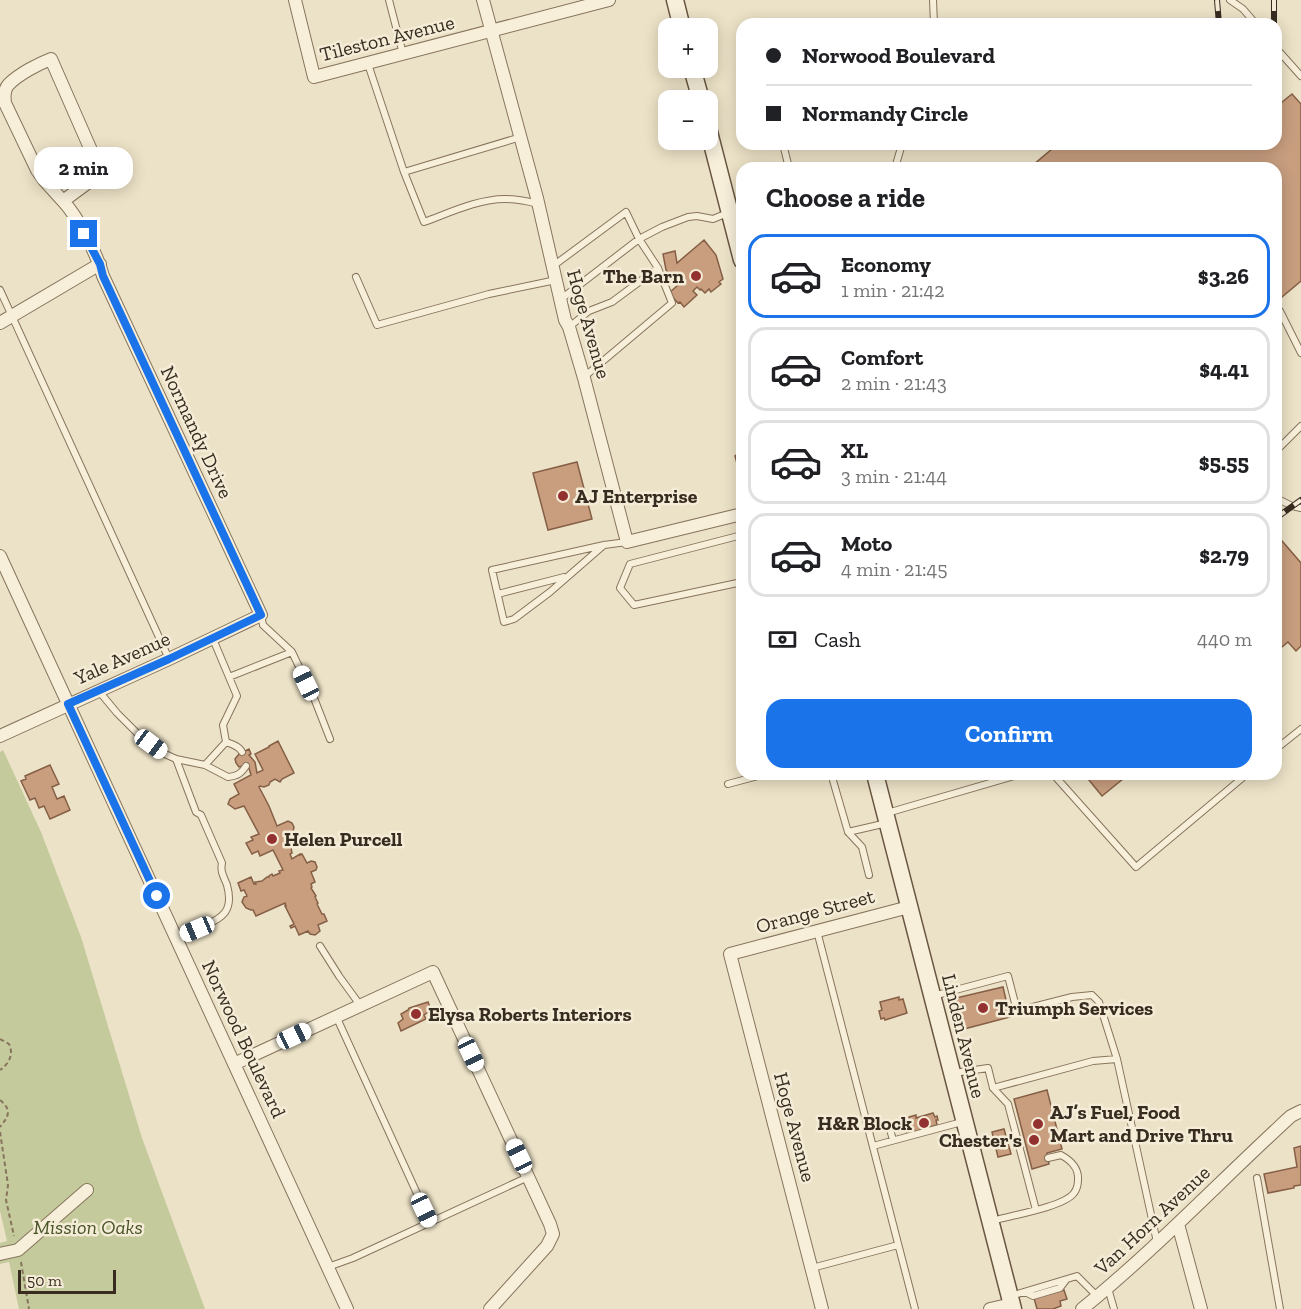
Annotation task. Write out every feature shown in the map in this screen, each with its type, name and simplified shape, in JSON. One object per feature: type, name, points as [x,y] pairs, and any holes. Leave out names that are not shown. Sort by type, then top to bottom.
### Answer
[{"type":"street","name":"Tileston Avenue","points":[[295,0],[314,76],[491,32],[577,4],[609,0]]},
{"type":"street","name":"Hoge Avenue","points":[[483,0],[521,137],[565,320],[584,378],[627,542]]},
{"type":"street","points":[[675,0],[680,18]]},
{"type":"street","name":"Normandy Drive","points":[[63,201],[101,173],[51,59],[36,64],[8,85],[4,96],[5,103],[37,171],[44,180],[72,211],[100,264],[103,276],[261,615]]},
{"type":"street","points":[[716,150],[736,210]]},
{"type":"street","points":[[0,323],[100,264]]},
{"type":"street","points":[[627,542],[736,515]]},
{"type":"street","name":"Norwood Boulevard","points":[[0,556],[347,1309]]},
{"type":"street","name":"Yale Avenue","points":[[0,736],[261,615]]},
{"type":"street","name":"Linden Avenue","points":[[876,780],[990,1221],[1015,1300]]},
{"type":"street","name":"Orange Street","points":[[730,954],[909,906]]},
{"type":"street","name":"Hoge Avenue","points":[[730,954],[822,1309]]},
{"type":"street","points":[[234,1064],[433,972],[553,1234],[547,1246],[490,1309]]},
{"type":"street","name":"Van Horn Avenue","points":[[1082,1309],[1178,1224],[1280,1126],[1301,1111]]},
{"type":"street","points":[[0,1254],[18,1250],[87,1190]]},
{"type":"street","points":[[1178,1224],[1201,1309]]},
{"type":"street","points":[[990,1309],[1015,1300]]},
{"type":"lane","points":[[389,0],[403,54]]},
{"type":"lane","points":[[933,0],[934,18]]},
{"type":"lane","points":[[1230,0],[1251,18]]},
{"type":"lane","points":[[1282,55],[1301,76]]},
{"type":"lane","points":[[368,63],[404,172],[424,222],[478,204],[504,199],[538,204]]},
{"type":"lane","points":[[404,172],[521,137]]},
{"type":"lane","points":[[560,299],[639,239],[662,227],[688,217],[713,219],[736,210]]},
{"type":"lane","points":[[552,266],[626,212],[639,239],[658,268],[672,303],[584,378]]},
{"type":"lane","points":[[569,327],[589,311],[612,302],[658,268]]},
{"type":"lane","points":[[356,277],[377,325],[489,294],[556,280]]},
{"type":"lane","points":[[0,291],[169,659]]},
{"type":"lane","points":[[1282,315],[1301,353]]},
{"type":"lane","points":[[1282,445],[1301,426]]},
{"type":"lane","points":[[1282,501],[1301,508]]},
{"type":"lane","points":[[736,537],[630,564],[620,588],[634,605],[736,583]]},
{"type":"lane","points":[[604,544],[549,592],[514,619],[504,622],[492,570],[604,544],[627,542]]},
{"type":"lane","points":[[498,594],[566,577]]},
{"type":"lane","points":[[261,615],[263,625],[292,652],[330,739]]},
{"type":"lane","points":[[213,638],[237,696],[223,725],[226,742]]},
{"type":"lane","points":[[229,677],[292,652]]},
{"type":"lane","points":[[98,690],[137,733],[165,754],[176,759],[205,765],[228,777],[236,776],[246,766]]},
{"type":"lane","points":[[1282,745],[1301,729]]},
{"type":"lane","points":[[226,742],[235,745],[242,752]]},
{"type":"lane","points":[[205,765],[226,742]]},
{"type":"lane","points":[[176,759],[196,812],[201,815],[222,863],[220,869],[230,901],[224,915],[218,920],[176,938]]},
{"type":"lane","points":[[728,784],[743,780]]},
{"type":"lane","points":[[833,780],[848,832],[862,848],[868,875]]},
{"type":"lane","points":[[848,832],[1003,780]]},
{"type":"lane","points":[[1058,780],[1136,867],[1240,780]]},
{"type":"lane","points":[[817,931],[915,1309]]},
{"type":"lane","points":[[320,946],[360,1005]]},
{"type":"lane","points":[[933,996],[1008,976],[1017,1011],[1072,997],[1092,995],[1099,1002],[1120,1066],[1157,1243]]},
{"type":"lane","points":[[336,1016],[430,1222]]},
{"type":"lane","points":[[993,1088],[1093,1061],[1117,1059]]},
{"type":"lane","points":[[952,1074],[988,1068],[993,1088],[1008,1104],[1027,1163],[1036,1210]]},
{"type":"lane","points":[[873,1146],[965,1121]]},
{"type":"lane","points":[[889,1126],[893,1140]]},
{"type":"lane","points":[[990,1221],[1058,1204],[1076,1192],[1079,1175],[1070,1160],[1061,1155],[1048,1158]]},
{"type":"lane","points":[[328,1267],[353,1258],[528,1177]]},
{"type":"lane","points":[[1257,1178],[1280,1309]]},
{"type":"lane","points":[[812,1268],[898,1245]]},
{"type":"lane","points":[[1015,1300],[1077,1276],[1098,1297]]},
{"type":"lane","points":[[1108,1288],[1114,1309]]},
{"type":"path","points":[[0,1039],[9,1044],[12,1053],[0,1070]]},
{"type":"path","points":[[0,1100],[6,1105],[8,1114],[0,1127]]},
{"type":"path","points":[[0,1132],[8,1185],[6,1200],[29,1309]]},
{"type":"green space","name":"Mission Oaks","points":[[3,750],[41,832],[81,937],[142,1138],[205,1309],[19,1309],[9,1262],[0,1264],[0,1243],[7,1241],[0,1211],[0,752]]},
{"type":"building","points":[[1292,94],[1301,104],[1301,281],[1282,297],[1282,162],[1037,162],[1051,150],[1282,150],[1282,102]]},
{"type":"building","name":"The Barn","points":[[704,240],[716,255],[723,279],[719,282],[721,284],[711,292],[709,289],[705,293],[697,287],[693,291],[697,295],[684,307],[669,293],[678,285],[666,270],[663,254],[675,251],[677,263]]},
{"type":"building","name":"AJ Enterprise","points":[[577,462],[592,519],[548,530],[533,473]]},
{"type":"building","points":[[1282,541],[1301,563],[1301,646],[1296,651],[1288,642],[1282,647]]},
{"type":"building","name":"Helen Purcell","points":[[278,741],[294,773],[280,782],[275,779],[269,785],[259,787],[277,826],[288,821],[294,827],[293,832],[289,834],[295,846],[291,848],[292,859],[302,854],[307,863],[315,862],[317,867],[311,872],[315,882],[311,884],[311,888],[327,921],[318,925],[320,931],[315,935],[308,931],[299,935],[295,926],[291,928],[290,926],[294,924],[285,903],[256,916],[253,910],[246,908],[242,902],[247,896],[244,890],[241,891],[238,883],[251,877],[256,884],[255,882],[262,881],[283,870],[273,850],[260,856],[258,851],[252,854],[246,843],[253,840],[251,837],[259,834],[244,806],[235,809],[228,804],[230,799],[239,794],[234,784],[251,775],[248,765],[239,767],[235,759],[249,749],[251,754],[249,755],[255,762],[257,773],[263,770],[255,754]]},
{"type":"building","points":[[50,765],[59,784],[52,787],[57,799],[64,796],[70,810],[50,819],[44,806],[39,808],[35,798],[30,800],[21,781],[26,779],[25,776]]},
{"type":"building","points":[[1089,780],[1122,780],[1102,796]]},
{"type":"building","name":"Triumph Services","points":[[1003,987],[1010,1017],[964,1029],[956,998]]},
{"type":"building","points":[[899,997],[899,1000],[903,999],[907,1013],[885,1020],[881,1019],[880,1002]]},
{"type":"building","points":[[428,1002],[431,1010],[424,1015],[426,1019],[401,1031],[398,1023],[403,1019],[401,1014],[409,1008]]},
{"type":"building","name":"AJ’s Fuel, Food Mart and Drive Thru","points":[[1047,1090],[1062,1149],[1047,1153],[1049,1164],[1032,1169],[1014,1099]]},
{"type":"building","name":"H&R Block","points":[[933,1113],[935,1117],[937,1116],[937,1125],[907,1134],[905,1127],[911,1125],[909,1117],[916,1115],[916,1118]]},
{"type":"building","points":[[1004,1129],[1011,1154],[998,1157],[992,1132]]},
{"type":"building","points":[[1301,1146],[1301,1185],[1268,1193],[1264,1174],[1297,1167],[1294,1148]]},
{"type":"building","points":[[1064,1290],[1067,1299],[1060,1301],[1061,1306],[1053,1309],[1037,1309],[1034,1298]]},
{"type":"railway","points":[[1217,0],[1218,18]]},
{"type":"railway","points":[[1274,0],[1274,18]]},
{"type":"railway","points":[[1282,514],[1301,500]]},
{"type":"place","name":"The Barn","points":[[696,276]]},
{"type":"place","name":"AJ Enterprise","points":[[563,496]]},
{"type":"place","name":"Helen Purcell","points":[[272,839]]},
{"type":"place","name":"Triumph Services","points":[[983,1008]]},
{"type":"place","name":"Elysa Roberts Interiors","points":[[416,1014]]},
{"type":"place","name":"H&R Block","points":[[924,1123]]},
{"type":"place","name":"AJ’s Fuel, Food Mart and Drive Thru","points":[[1038,1124]]},
{"type":"place","name":"Chester's","points":[[1034,1140]]},
{"type":"route","points":[[84,234],[100,264],[103,276],[261,615],[68,704],[157,896]]}]
